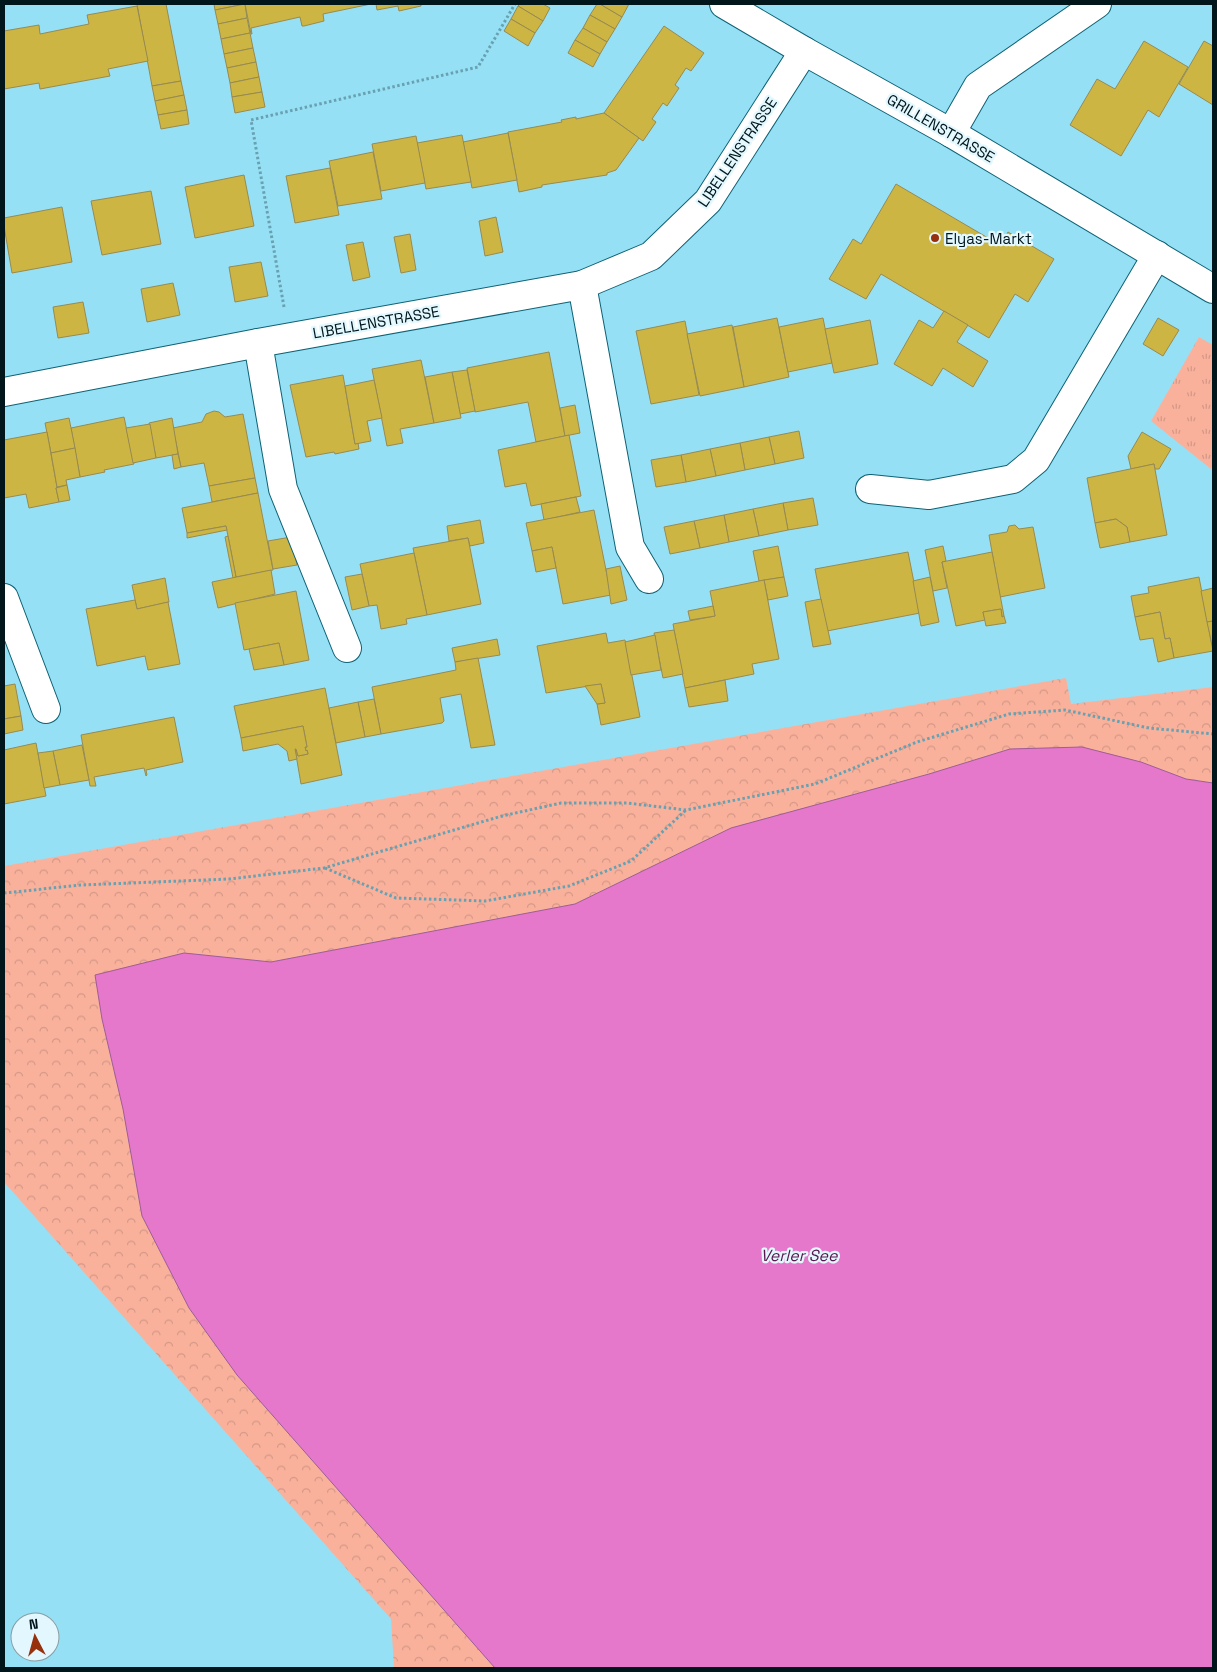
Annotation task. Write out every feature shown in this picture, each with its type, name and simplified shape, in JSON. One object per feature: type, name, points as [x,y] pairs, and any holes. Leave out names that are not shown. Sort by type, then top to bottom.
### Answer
[{"type":"street","name":"GRILLENSTRASSE","points":[[724,4],[951,133],[1213,289]]},
{"type":"street","points":[[951,133],[978,86],[1097,4]]},
{"type":"street","name":"LIBELLENSTRASSE","points":[[4,392],[258,343],[582,285],[652,256],[708,201],[804,51]]},
{"type":"street","points":[[870,489],[929,495],[1013,479],[1036,460],[1157,255]]},
{"type":"street","points":[[582,285],[630,546],[648,580]]},
{"type":"street","points":[[258,343],[284,489],[346,648]]},
{"type":"street","points":[[4,598],[46,709]]},
{"type":"path","points":[[289,338],[251,120],[478,67],[515,4]]},
{"type":"path","points":[[4,893],[81,884],[229,878],[324,868],[502,816],[561,803],[628,803],[686,810],[814,784],[917,742],[1009,714],[1065,710],[1149,728],[1213,734]]},
{"type":"path","points":[[324,868],[396,898],[484,901],[569,886],[632,861],[686,810]]},
{"type":"green space","points":[[1199,337],[1213,345],[1213,465],[1211,469],[1151,421]]},
{"type":"green space","points":[[1066,678],[1071,704],[1213,687],[1213,783],[1186,779],[1141,762],[1010,749],[929,774],[731,828],[575,904],[271,962],[184,953],[102,1019],[123,1109],[142,1216],[189,1308],[237,1375],[495,1668],[394,1668],[391,1619],[4,1182],[4,866]]},
{"type":"water","name":"Verler See","points":[[1082,747],[1141,762],[1186,779],[1213,783],[1213,1668],[495,1668],[237,1375],[189,1308],[142,1216],[123,1109],[102,1019],[95,975],[184,953],[271,962],[575,904],[731,828],[929,774],[1010,749]]},
{"type":"building","points":[[137,4],[166,4],[181,81],[152,86]]},
{"type":"building","points":[[214,4],[245,4],[215,10]]},
{"type":"building","points":[[245,4],[247,18],[218,24],[215,10]]},
{"type":"building","points":[[245,4],[371,4],[323,14],[324,21],[304,26],[302,26],[300,17],[251,28],[251,34]]},
{"type":"building","points":[[376,4],[421,4],[421,6],[399,11],[398,6],[377,10]]},
{"type":"building","points":[[520,4],[543,4],[550,8],[543,21],[518,6]]},
{"type":"building","points":[[597,4],[622,17],[615,29],[590,15]]},
{"type":"building","points":[[600,4],[629,4],[622,17]]},
{"type":"building","points":[[137,6],[148,61],[108,69],[110,76],[40,89],[39,83],[4,89],[4,31],[39,25],[40,34],[89,24],[87,15]]},
{"type":"building","points":[[518,6],[543,21],[535,33],[511,19]]},
{"type":"building","points":[[590,15],[615,29],[607,42],[583,28]]},
{"type":"building","points":[[247,18],[250,33],[221,39],[218,24]]},
{"type":"building","points":[[511,19],[535,33],[528,46],[504,31]]},
{"type":"building","points":[[664,26],[704,53],[691,71],[686,68],[675,85],[679,88],[667,106],[663,103],[652,119],[656,122],[643,141],[604,113]]},
{"type":"building","points":[[583,28],[607,42],[600,54],[575,40]]},
{"type":"building","points":[[250,33],[253,48],[224,54],[221,39]]},
{"type":"building","points":[[575,40],[600,54],[593,67],[568,53]]},
{"type":"building","points":[[1144,41],[1188,67],[1159,117],[1148,110],[1121,156],[1070,125],[1097,79],[1115,89]]},
{"type":"building","points":[[1204,41],[1213,46],[1213,105],[1179,84]]},
{"type":"building","points":[[253,48],[256,62],[227,68],[224,54]]},
{"type":"building","points":[[256,62],[259,77],[230,83],[227,68]]},
{"type":"building","points":[[259,77],[262,92],[232,97],[230,83]]},
{"type":"building","points":[[181,81],[184,95],[155,101],[152,86]]},
{"type":"building","points":[[262,92],[265,107],[235,113],[232,97]]},
{"type":"building","points":[[184,95],[187,110],[158,115],[155,101]]},
{"type":"building","points":[[187,110],[189,124],[161,129],[158,115]]},
{"type":"building","points":[[604,113],[639,138],[616,170],[607,173],[607,175],[542,185],[542,187],[519,192],[508,132],[562,122],[561,120],[576,117],[576,119]]},
{"type":"building","points":[[508,133],[517,180],[472,188],[463,142]]},
{"type":"building","points":[[462,135],[471,182],[426,189],[417,143]]},
{"type":"building","points":[[416,136],[425,183],[381,191],[372,144]]},
{"type":"building","points":[[373,152],[382,199],[338,206],[329,161]]},
{"type":"building","points":[[330,168],[339,215],[295,223],[286,176]]},
{"type":"building","points":[[244,175],[254,226],[195,238],[185,187]]},
{"type":"building","points":[[896,184],[1000,245],[1008,232],[1054,259],[1028,302],[1015,294],[989,338],[881,274],[866,299],[829,279],[853,239],[861,244]]},
{"type":"building","points":[[151,191],[161,244],[102,255],[91,201]]},
{"type":"building","points":[[62,207],[72,262],[12,273],[4,218]]},
{"type":"building","points":[[496,217],[503,252],[485,256],[479,221]]},
{"type":"building","points":[[410,234],[416,270],[401,273],[394,237]]},
{"type":"building","points":[[363,242],[370,277],[353,281],[346,245]]},
{"type":"building","points":[[261,262],[268,296],[235,302],[229,267]]},
{"type":"building","points":[[173,283],[180,315],[147,322],[141,289]]},
{"type":"building","points":[[83,302],[89,333],[58,338],[53,307]]},
{"type":"building","points":[[944,311],[968,325],[957,342],[988,361],[973,387],[943,368],[932,386],[894,364],[919,320],[933,328]]},
{"type":"building","points":[[777,318],[789,377],[744,387],[733,327]]},
{"type":"building","points":[[823,318],[832,363],[788,372],[779,327]]},
{"type":"building","points":[[1158,318],[1179,330],[1163,356],[1143,344]]},
{"type":"building","points":[[870,320],[878,364],[834,373],[825,329]]},
{"type":"building","points":[[685,321],[699,395],[651,404],[636,331]]},
{"type":"building","points":[[732,325],[744,387],[700,396],[687,334]]},
{"type":"building","points":[[549,352],[565,436],[536,442],[528,402],[475,412],[467,368]]},
{"type":"building","points":[[421,360],[434,423],[400,429],[403,443],[387,446],[372,369]]},
{"type":"building","points":[[467,370],[475,411],[460,414],[452,372]]},
{"type":"building","points":[[452,372],[461,418],[434,423],[425,377]]},
{"type":"building","points":[[343,375],[355,444],[358,443],[359,449],[306,457],[290,385]]},
{"type":"building","points":[[374,380],[382,418],[367,421],[371,441],[355,444],[345,386]]},
{"type":"building","points":[[575,405],[580,433],[565,436],[560,408]]},
{"type":"building","points":[[214,411],[219,412],[225,417],[243,414],[255,478],[209,486],[204,463],[181,467],[173,428],[202,422],[206,414]]},
{"type":"building","points":[[124,417],[134,464],[80,477],[71,428]]},
{"type":"building","points":[[69,418],[75,448],[51,453],[45,423]]},
{"type":"building","points":[[172,418],[178,454],[156,458],[149,423]]},
{"type":"building","points":[[150,424],[156,458],[133,463],[126,428]]},
{"type":"building","points":[[799,431],[804,458],[775,464],[769,437]]},
{"type":"building","points":[[47,432],[59,502],[29,508],[26,494],[4,498],[4,440]]},
{"type":"building","points":[[1142,432],[1171,449],[1159,469],[1155,469],[1154,464],[1131,469],[1128,456]]},
{"type":"building","points":[[569,435],[581,496],[531,506],[526,483],[505,487],[498,450]]},
{"type":"building","points":[[769,437],[775,464],[745,470],[740,443]]},
{"type":"building","points":[[740,443],[745,470],[716,476],[710,449]]},
{"type":"building","points":[[75,448],[80,477],[66,480],[67,485],[57,487],[51,453]]},
{"type":"building","points":[[710,449],[716,476],[686,482],[681,455]]},
{"type":"building","points":[[178,454],[181,467],[174,469],[172,455]]},
{"type":"building","points":[[681,455],[686,482],[656,487],[651,460]]},
{"type":"building","points":[[1154,464],[1167,535],[1130,542],[1127,527],[1116,519],[1095,523],[1087,478]]},
{"type":"building","points":[[255,478],[258,493],[212,502],[209,486]]},
{"type":"building","points":[[67,485],[70,500],[59,502],[56,488]]},
{"type":"building","points":[[258,493],[273,570],[236,577],[226,526],[187,533],[182,508]]},
{"type":"building","points":[[576,497],[580,512],[544,520],[541,504]]},
{"type":"building","points":[[813,498],[818,525],[788,530],[783,503]]},
{"type":"building","points":[[783,503],[788,530],[759,536],[753,509]]},
{"type":"building","points":[[753,509],[759,536],[729,542],[724,515]]},
{"type":"building","points":[[594,510],[611,595],[563,604],[552,547],[532,551],[526,523]]},
{"type":"building","points":[[724,515],[729,542],[700,548],[694,521]]},
{"type":"building","points":[[1116,519],[1127,527],[1130,542],[1100,548],[1095,523]]},
{"type":"building","points":[[480,520],[484,543],[470,546],[468,538],[449,541],[447,526]]},
{"type":"building","points":[[694,521],[700,548],[670,554],[664,527]]},
{"type":"building","points":[[1015,525],[1019,529],[1033,527],[1045,588],[1000,597],[989,535],[1007,532],[1009,526]]},
{"type":"building","points":[[226,526],[227,530],[187,538],[187,533]]},
{"type":"building","points":[[228,536],[236,577],[233,578],[225,537]]},
{"type":"building","points":[[291,537],[297,565],[273,569],[268,541]]},
{"type":"building","points":[[468,538],[481,604],[427,615],[413,548]]},
{"type":"building","points":[[778,546],[784,577],[759,581],[753,551]]},
{"type":"building","points":[[943,546],[946,561],[942,562],[947,588],[933,591],[925,550]]},
{"type":"building","points":[[552,547],[556,568],[536,572],[532,551]]},
{"type":"building","points":[[908,552],[920,613],[827,631],[815,569]]},
{"type":"building","points":[[992,552],[1004,616],[1002,617],[1001,609],[983,612],[985,620],[956,626],[942,562]]},
{"type":"building","points":[[414,553],[427,615],[406,619],[407,624],[381,629],[377,605],[369,606],[360,564]]},
{"type":"building","points":[[620,566],[627,600],[611,604],[606,569]]},
{"type":"building","points":[[271,570],[275,594],[218,608],[212,582]]},
{"type":"building","points":[[362,574],[369,606],[352,610],[345,577]]},
{"type":"building","points":[[784,577],[788,596],[768,600],[764,580]]},
{"type":"building","points":[[930,577],[939,622],[921,626],[913,581]]},
{"type":"building","points":[[1199,577],[1213,651],[1174,658],[1170,638],[1165,639],[1160,612],[1135,617],[1131,596],[1149,593],[1148,587]]},
{"type":"building","points":[[165,578],[169,602],[137,609],[132,585]]},
{"type":"building","points":[[764,580],[779,659],[752,664],[754,674],[685,688],[673,624],[715,616],[710,591]]},
{"type":"building","points":[[1213,588],[1213,621],[1207,622],[1201,591]]},
{"type":"building","points":[[296,591],[309,660],[284,665],[279,643],[244,650],[235,603]]},
{"type":"building","points":[[821,599],[831,644],[813,647],[805,602]]},
{"type":"building","points":[[135,600],[137,609],[168,602],[180,664],[148,670],[145,656],[97,666],[86,609]]},
{"type":"building","points":[[713,606],[715,616],[690,620],[688,611]]},
{"type":"building","points":[[1001,609],[1002,617],[1004,616],[1006,623],[986,626],[983,612]]},
{"type":"building","points":[[1160,612],[1165,639],[1170,638],[1174,658],[1158,662],[1153,638],[1140,640],[1135,617]]},
{"type":"building","points":[[1213,621],[1213,645],[1212,645],[1207,622]]},
{"type":"building","points":[[674,630],[683,674],[663,678],[654,633]]},
{"type":"building","points":[[606,633],[608,643],[625,640],[640,717],[601,725],[597,704],[605,703],[601,684],[546,693],[537,646]]},
{"type":"building","points":[[655,635],[661,670],[631,675],[625,642]]},
{"type":"building","points":[[497,639],[500,655],[455,662],[452,648]]},
{"type":"building","points":[[279,643],[284,665],[254,670],[249,649]]},
{"type":"building","points":[[478,658],[495,745],[471,748],[461,694],[440,698],[444,721],[442,723],[381,734],[372,687],[456,670],[455,662]]},
{"type":"building","points":[[725,680],[728,701],[689,707],[685,688]]},
{"type":"building","points":[[15,684],[21,716],[4,719],[4,686]]},
{"type":"building","points":[[601,684],[605,703],[597,704],[585,686]]},
{"type":"building","points":[[325,688],[342,775],[301,784],[295,749],[298,756],[308,754],[305,747],[307,747],[303,726],[241,738],[234,706]]},
{"type":"building","points":[[374,699],[381,734],[365,737],[358,702]]},
{"type":"building","points":[[358,702],[365,737],[336,743],[329,708]]},
{"type":"building","points":[[21,716],[23,730],[4,734],[4,719]]},
{"type":"building","points":[[174,717],[183,762],[146,770],[146,776],[144,768],[94,777],[96,786],[90,786],[81,735]]},
{"type":"building","points":[[303,726],[307,747],[305,747],[308,754],[298,756],[295,749],[297,759],[289,761],[287,751],[278,744],[243,751],[241,738]]},
{"type":"building","points":[[36,743],[46,796],[4,804],[4,750]]},
{"type":"building","points":[[82,745],[89,780],[60,785],[53,751]]},
{"type":"building","points":[[53,751],[60,785],[44,788],[38,753]]},
{"type":"place","name":"Elyas-Markt","points":[[935,238]]}]
